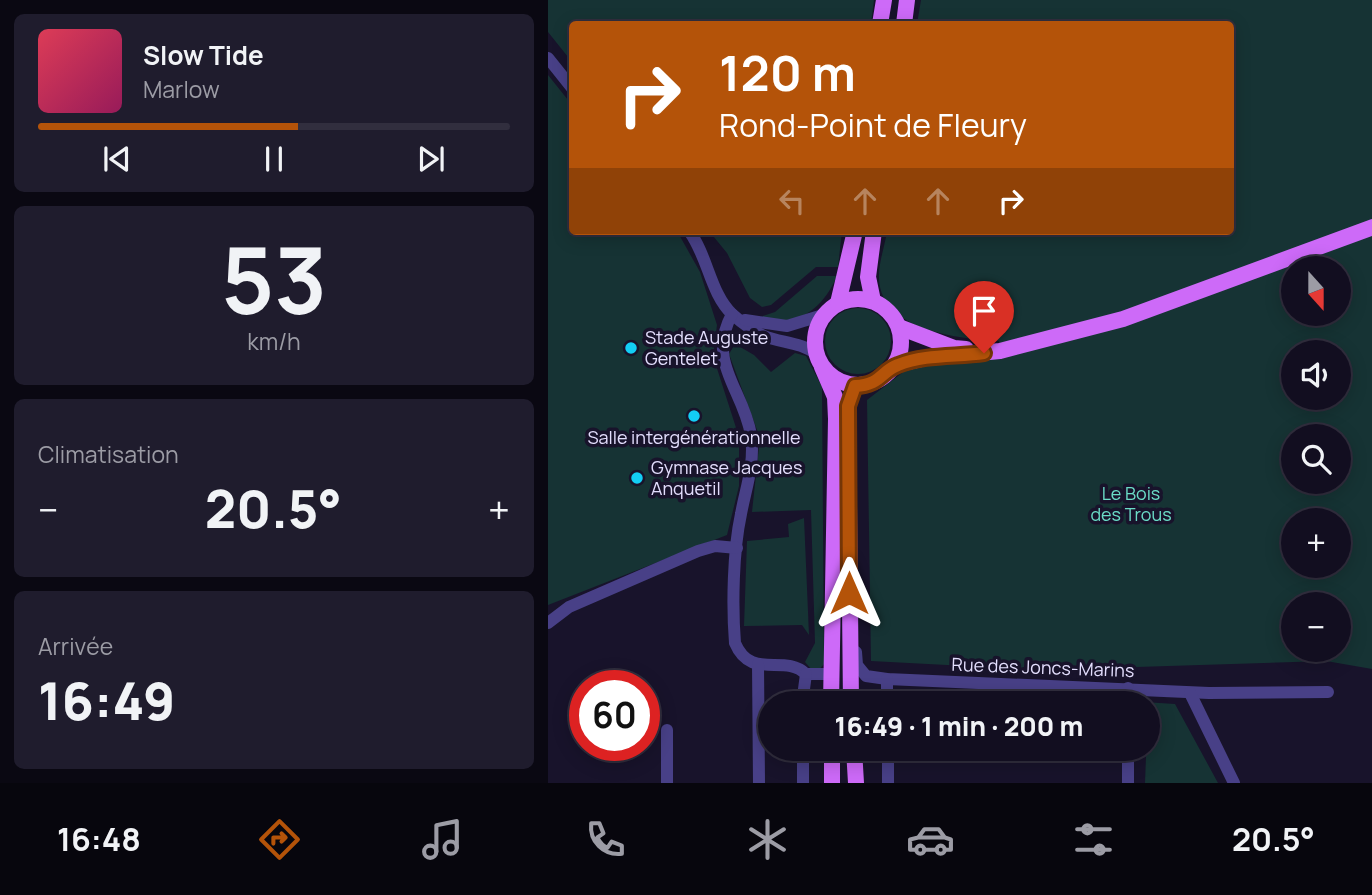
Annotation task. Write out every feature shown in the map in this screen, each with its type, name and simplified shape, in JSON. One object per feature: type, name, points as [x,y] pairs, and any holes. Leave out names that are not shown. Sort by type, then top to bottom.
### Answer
[{"type":"main road","points":[[880,21],[884,0]]},
{"type":"main road","points":[[904,21],[907,0]]},
{"type":"main road","points":[[895,365],[926,358],[1000,351],[1123,319],[1372,227]]},
{"type":"main road","points":[[838,303],[854,235]]},
{"type":"main road","points":[[873,235],[868,277],[873,301]]},
{"type":"main road","points":[[819,360],[843,383],[855,386],[869,384],[884,377],[895,365],[900,353],[899,327],[893,316],[873,301],[862,299],[838,303],[823,316],[814,340],[819,360],[835,397],[831,691]]},
{"type":"main road","points":[[899,327],[954,348],[1000,351]]},
{"type":"main road","points":[[851,691],[848,406],[855,386]]},
{"type":"main road","points":[[832,761],[832,783]]},
{"type":"main road","points":[[854,761],[855,783]]},
{"type":"street","points":[[548,58],[569,84]]},
{"type":"street","points":[[692,235],[703,253],[718,293],[735,316],[762,335],[807,347],[819,360]]},
{"type":"street","points":[[735,316],[760,324],[787,326],[823,316]]},
{"type":"street","points":[[735,316],[721,340],[721,355],[742,405],[750,433],[753,460],[740,516],[737,548],[734,627],[740,654],[758,664],[799,667],[806,674],[830,674]]},
{"type":"street","points":[[548,623],[569,607],[698,551],[715,546],[737,548]]},
{"type":"street","name":"Rue des Joncs-Marins","points":[[849,570],[857,665],[866,676],[1190,693],[1328,692]]},
{"type":"street","points":[[758,664],[759,783]]},
{"type":"street","points":[[804,691],[806,674]]},
{"type":"street","points":[[887,679],[887,691]]},
{"type":"street","points":[[1190,693],[1234,783]]},
{"type":"street","points":[[667,730],[668,783]]},
{"type":"street","points":[[803,761],[803,783]]},
{"type":"street","points":[[888,761],[888,783]]},
{"type":"street","points":[[1128,761],[1128,783]]},
{"type":"green space","points":[[548,0],[874,0],[871,21],[569,21],[569,58],[548,32]]},
{"type":"green space","name":"Le Bois des Trous","points":[[921,0],[1372,0],[1372,669],[1332,662],[1351,662],[1351,592],[1281,592],[1281,662],[1294,662],[1041,670],[871,661],[867,400],[911,366],[1000,356],[999,341],[945,334],[908,321],[893,310],[883,297],[879,279],[886,235],[1234,235],[1234,21],[918,21]]},
{"type":"green space","name":"Stade Auguste Gentelet","points":[[548,75],[569,101],[569,235],[679,235],[700,272],[717,325],[713,356],[739,437],[739,486],[727,535],[548,605]]},
{"type":"green space","points":[[712,235],[842,235],[838,267],[816,267],[771,305],[762,307],[750,298],[727,253]]},
{"type":"green space","points":[[817,276],[837,276],[816,307],[797,318],[786,320],[760,317],[775,312]]},
{"type":"green space","points":[[851,308],[865,308],[877,313],[886,322],[891,341],[889,354],[882,365],[865,374],[851,374],[839,369],[830,360],[825,348],[825,334],[830,322],[839,313]]},
{"type":"green space","points":[[735,344],[754,355],[771,372],[795,353],[806,356],[822,387],[824,664],[818,671],[811,669],[805,662],[815,643],[811,510],[752,512],[760,438],[729,354]]},
{"type":"green space","points":[[804,518],[809,635],[802,625],[744,626],[747,541],[789,537],[788,524]]},
{"type":"green space","points":[[1160,703],[1175,704],[1218,783],[1145,783],[1146,761],[1160,761]]},
{"type":"place","name":"Stade Auguste Gentelet","points":[[631,348]]},
{"type":"place","name":"Salle intergénérationnelle","points":[[694,416]]},
{"type":"place","name":"Gymnase Jacques Anquetil","points":[[637,478]]},
{"type":"route","points":[[849,593],[848,406],[855,386],[869,384],[884,377],[895,365],[926,358],[984,353]]}]
